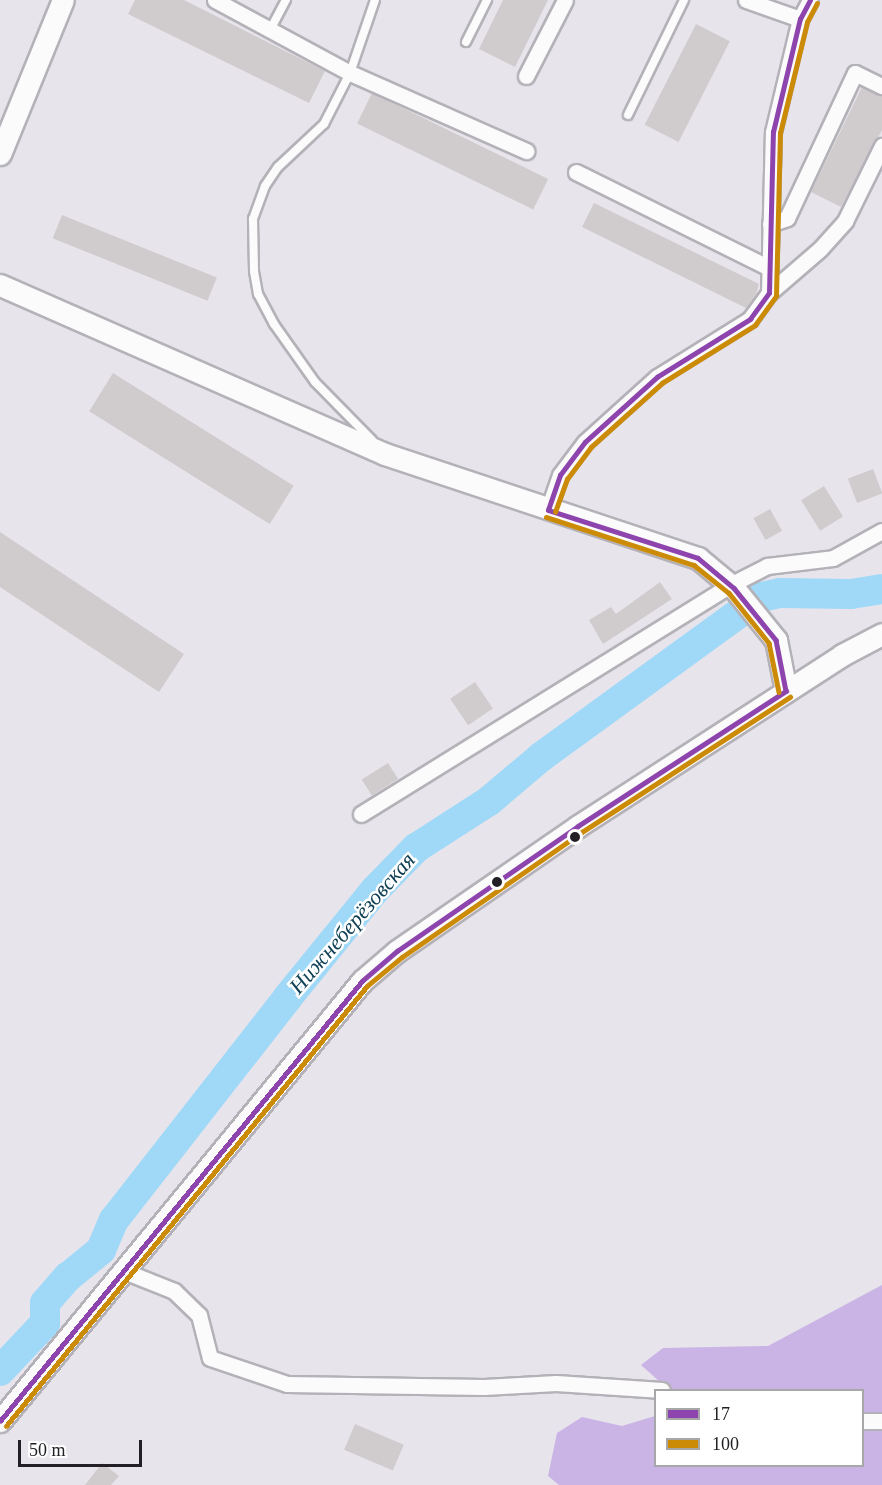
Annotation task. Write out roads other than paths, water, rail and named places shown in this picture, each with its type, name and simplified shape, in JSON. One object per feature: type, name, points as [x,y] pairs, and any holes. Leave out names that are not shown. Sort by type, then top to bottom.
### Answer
[{"type":"street","points":[[0,154],[63,0]]},
{"type":"street","points":[[215,0],[350,73],[526,151]]},
{"type":"street","points":[[526,76],[566,0]]},
{"type":"street","points":[[746,0],[800,19]]},
{"type":"street","points":[[769,293],[775,116],[800,19],[810,0]]},
{"type":"street","points":[[770,224],[787,218],[855,73],[882,86]]},
{"type":"street","points":[[548,510],[560,475],[585,442],[657,377],[750,319],[769,293],[820,249],[845,221],[882,146]]},
{"type":"street","points":[[576,172],[769,268]]},
{"type":"street","points":[[0,285],[385,454],[698,558],[730,585],[776,640],[786,691]]},
{"type":"street","points":[[361,814],[730,585],[767,566],[833,558],[882,531]]},
{"type":"street","points":[[0,1421],[362,981],[398,951],[578,826],[786,691],[882,634]]},
{"type":"street","points":[[124,1270],[174,1291],[200,1316],[210,1358],[287,1384],[484,1387],[556,1383],[654,1389]]},
{"type":"street","points":[[864,1421],[882,1421]]},
{"type":"lane","points":[[270,30],[286,0]]},
{"type":"lane","points":[[375,0],[350,73],[324,124],[278,167],[264,186],[253,219],[254,271],[258,294],[294,355],[385,454]]},
{"type":"lane","points":[[466,42],[487,0]]},
{"type":"lane","points":[[628,115],[684,0]]},
{"type":"waterway","name":"Нижнеберёзовская","points":[[0,1371],[45,1323],[45,1303],[68,1277],[101,1250],[114,1220],[288,997],[375,890],[416,848],[489,801],[541,757],[761,597],[780,593],[851,594],[882,589]]}]
